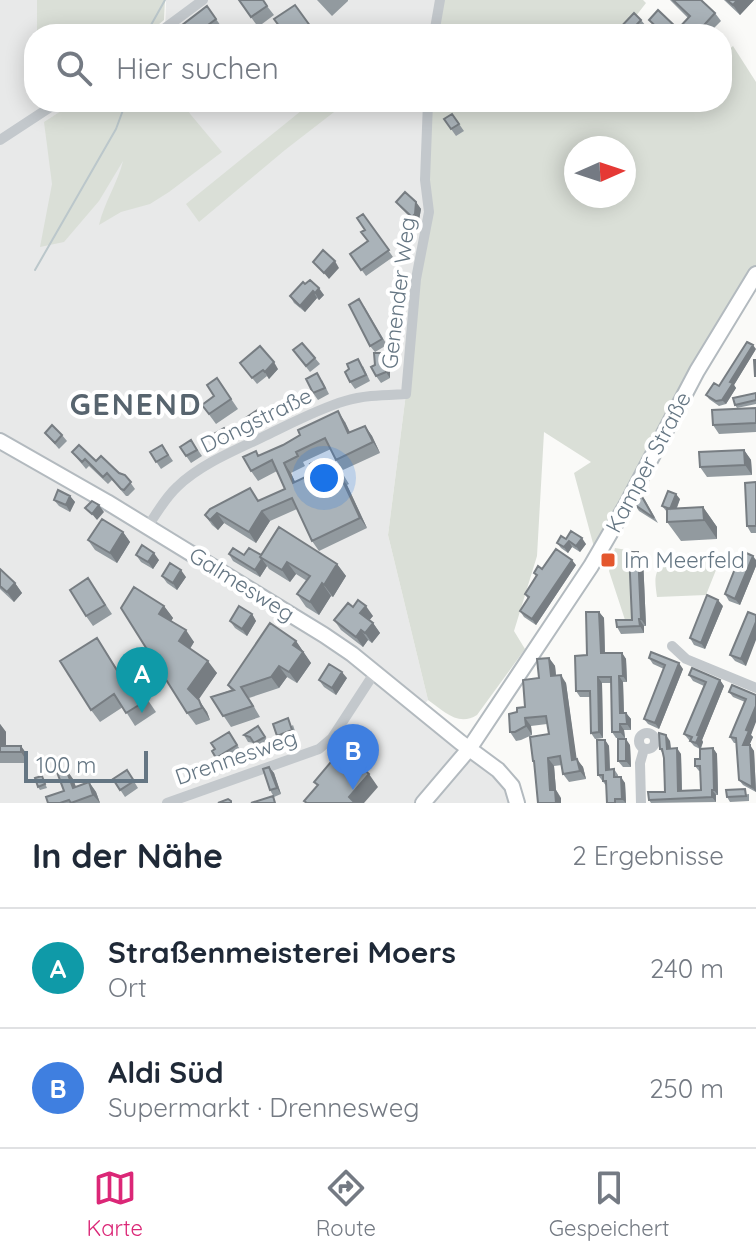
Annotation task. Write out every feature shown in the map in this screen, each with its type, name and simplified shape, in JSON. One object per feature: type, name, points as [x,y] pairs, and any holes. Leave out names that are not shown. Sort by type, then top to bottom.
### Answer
[{"type":"street","points":[[171,24],[203,0]]},
{"type":"street","points":[[436,24],[440,0]]},
{"type":"street","points":[[0,140],[43,112]]},
{"type":"street","name":"Genender Weg","points":[[406,394],[416,279],[429,212],[425,180],[428,112]]},
{"type":"street","name":"Kamper Straße","points":[[423,803],[469,749],[604,546],[697,371],[756,274]]},
{"type":"street","name":"Dongstraße","points":[[148,526],[178,485],[232,452],[347,400],[406,394]]},
{"type":"street","name":"Galmesweg","points":[[0,441],[148,526],[324,635],[375,672],[469,749]]},
{"type":"street","points":[[672,646],[686,659],[756,688]]},
{"type":"street","name":"Drennesweg","points":[[167,803],[319,749],[332,738],[375,672]]},
{"type":"street","points":[[469,749],[507,779],[517,803]]},
{"type":"street","points":[[641,803],[640,763],[644,749]]},
{"type":"shaded area","points":[[0,0],[37,0],[37,24],[24,24],[24,112],[428,112],[429,212],[388,535],[428,700],[419,710],[492,767],[516,803],[0,803]]},
{"type":"shaded area","points":[[37,0],[165,0],[164,20],[159,24],[37,24]]},
{"type":"shaded area","points":[[166,0],[437,0],[433,24],[165,24]]},
{"type":"shaded area","points":[[440,0],[643,0],[646,3],[630,24],[436,24]]},
{"type":"shaded area","points":[[733,46],[756,82],[756,265],[706,340],[594,547],[574,473],[591,462],[544,432],[537,556],[514,631],[525,649],[477,715],[457,718],[428,700],[388,535],[429,212],[428,112],[732,112]]},
{"type":"shaded area","points":[[60,112],[189,112],[222,152],[150,204],[121,212],[99,225],[123,161],[99,201],[64,242],[40,247],[52,184],[44,122]]},
{"type":"shaded area","points":[[300,112],[334,112],[199,222],[186,204]]},
{"type":"shaded area","points":[[615,548],[633,551],[634,622],[626,623],[609,571]]},
{"type":"shaded area","points":[[685,555],[722,555],[706,595],[657,597],[656,575],[668,560]]},
{"type":"building","points":[[239,0],[263,0],[267,6],[251,17]]},
{"type":"building","points":[[673,0],[701,0],[715,13],[705,24],[683,24],[690,16]]},
{"type":"building","points":[[295,5],[309,24],[278,24],[274,19]]},
{"type":"building","points":[[207,6],[216,19],[209,24],[184,24]]},
{"type":"building","points":[[658,10],[673,24],[653,24],[649,20]]},
{"type":"building","points":[[634,13],[641,20],[637,24],[624,24]]},
{"type":"building","points":[[452,114],[459,124],[451,129],[444,119]]},
{"type":"building","points":[[405,192],[416,202],[412,217],[396,202]]},
{"type":"building","points":[[363,214],[389,250],[361,270],[350,254],[368,241],[361,232],[365,230],[357,218]]},
{"type":"building","points":[[323,250],[335,261],[324,273],[313,262]]},
{"type":"building","points":[[310,280],[319,288],[300,306],[290,296],[303,282],[305,284]]},
{"type":"building","points":[[359,299],[382,339],[370,346],[349,305]]},
{"type":"building","points":[[747,342],[753,345],[722,400],[716,401],[706,395],[714,383],[719,386]]},
{"type":"building","points":[[302,343],[315,358],[306,366],[293,350]]},
{"type":"building","points":[[260,346],[274,362],[265,372],[263,370],[252,378],[240,363]]},
{"type":"building","points":[[374,353],[385,353],[386,372],[376,376],[371,367],[375,365]]},
{"type":"building","points":[[358,359],[366,375],[350,382],[345,372],[349,369],[347,364]]},
{"type":"building","points":[[317,373],[325,388],[313,393],[306,379]]},
{"type":"building","points":[[217,378],[231,399],[209,414],[202,405],[214,396],[207,385]]},
{"type":"building","points":[[756,393],[756,400],[735,405],[733,398]]},
{"type":"building","points":[[756,408],[756,423],[713,425],[712,410]]},
{"type":"building","points":[[259,409],[264,418],[252,424],[247,417]]},
{"type":"building","points":[[338,411],[348,433],[365,426],[373,442],[336,460],[325,438],[296,452],[298,456],[284,463],[293,483],[314,473],[310,464],[316,461],[322,474],[338,466],[360,518],[312,541],[292,498],[262,511],[249,532],[217,513],[210,520],[205,515],[210,509],[250,488],[258,501],[285,489],[272,460],[251,471],[243,457],[256,451],[258,456],[283,445],[300,435],[298,430]]},
{"type":"building","points":[[52,425],[62,435],[55,443],[45,433]]},
{"type":"building","points":[[224,428],[229,435],[216,441],[212,435]]},
{"type":"building","points":[[191,440],[197,450],[186,456],[180,447]]},
{"type":"building","points":[[79,445],[96,461],[101,456],[131,482],[124,490],[107,473],[103,477],[85,459],[82,462],[72,452]]},
{"type":"building","points":[[162,445],[168,455],[156,462],[150,452]]},
{"type":"building","points":[[744,450],[745,465],[700,467],[699,452]]},
{"type":"building","points":[[756,482],[756,526],[747,526],[745,483]]},
{"type":"building","points":[[58,490],[70,496],[66,505],[54,500]]},
{"type":"building","points":[[668,491],[676,494],[670,509],[662,506]]},
{"type":"building","points":[[641,495],[654,518],[635,505]]},
{"type":"building","points":[[92,501],[99,505],[92,514],[85,508]]},
{"type":"building","points":[[703,507],[704,520],[667,522],[667,509]]},
{"type":"building","points":[[102,519],[123,532],[110,553],[88,540]]},
{"type":"building","points":[[279,527],[337,564],[310,602],[297,594],[310,576],[287,562],[282,570],[260,557]]},
{"type":"building","points":[[571,531],[582,538],[576,546],[569,541],[564,547],[557,543],[561,536],[566,539]]},
{"type":"building","points":[[142,545],[154,553],[148,562],[136,555]]},
{"type":"building","points":[[233,548],[244,555],[249,548],[261,555],[262,559],[255,570],[229,554]]},
{"type":"building","points":[[556,549],[572,560],[532,619],[520,611],[529,597],[525,594],[537,575],[534,573],[538,566],[542,569]]},
{"type":"building","points":[[742,551],[753,556],[735,599],[725,594]]},
{"type":"building","points":[[629,552],[638,552],[640,626],[617,627],[616,620],[632,620]]},
{"type":"building","points":[[170,563],[181,570],[173,583],[162,576]]},
{"type":"building","points":[[0,569],[15,583],[7,592],[0,586]]},
{"type":"building","points":[[88,578],[105,605],[86,616],[70,590]]},
{"type":"building","points":[[134,587],[164,606],[159,614],[186,630],[179,641],[208,661],[188,689],[202,708],[187,713],[121,608]]},
{"type":"building","points":[[707,595],[718,600],[701,643],[690,638]]},
{"type":"building","points":[[358,600],[366,606],[360,613],[373,623],[365,633],[361,630],[356,637],[334,620],[348,603],[353,607]]},
{"type":"building","points":[[239,606],[252,614],[242,629],[230,621]]},
{"type":"building","points":[[586,612],[599,612],[601,653],[622,653],[620,713],[626,713],[627,724],[620,724],[620,732],[612,732],[611,677],[598,677],[599,732],[591,733],[590,691],[576,691],[575,656],[587,655]]},
{"type":"building","points":[[748,612],[756,615],[756,622],[741,659],[730,655]]},
{"type":"building","points":[[270,623],[296,641],[293,645],[303,652],[289,672],[279,666],[271,677],[241,687],[253,706],[223,716],[211,697],[234,690],[228,685]]},
{"type":"building","points":[[97,638],[131,693],[139,687],[147,700],[126,713],[114,694],[91,710],[60,661]]},
{"type":"building","points":[[651,652],[679,663],[655,723],[644,719],[665,665],[649,658]]},
{"type":"building","points":[[549,658],[551,676],[561,675],[572,760],[577,759],[580,771],[563,774],[560,756],[548,758],[550,790],[555,790],[556,803],[538,803],[530,737],[549,734],[546,716],[525,718],[526,726],[510,732],[509,714],[525,707],[523,680],[539,678],[537,659]]},
{"type":"building","points":[[329,664],[342,672],[332,688],[319,680]]},
{"type":"building","points":[[692,668],[720,680],[696,743],[684,734],[706,682],[689,675]]},
{"type":"building","points":[[732,685],[756,695],[756,706],[743,745],[750,745],[752,787],[739,780],[736,738],[730,737],[746,699],[729,692]]},
{"type":"building","points":[[288,718],[292,730],[277,736],[273,724]]},
{"type":"building","points":[[258,726],[265,737],[254,743],[244,735]]},
{"type":"building","points":[[229,732],[237,745],[216,758],[211,743]]},
{"type":"building","points":[[659,733],[666,735],[667,749],[677,748],[678,791],[701,790],[700,766],[695,766],[695,759],[700,759],[700,749],[713,748],[712,797],[649,800],[648,792],[665,792],[664,758]]},
{"type":"building","points":[[618,739],[626,739],[626,761],[618,761]]},
{"type":"building","points":[[597,740],[605,740],[606,770],[614,769],[614,777],[621,777],[622,799],[615,799],[615,803],[607,803],[606,781],[603,781],[603,775],[598,775]]},
{"type":"building","points":[[0,746],[21,746],[21,752],[0,752]]},
{"type":"building","points":[[346,753],[369,774],[349,797],[355,803],[304,801],[318,785],[314,782],[336,756],[340,760]]},
{"type":"building","points":[[269,767],[277,788],[270,790],[263,769]]},
{"type":"building","points":[[66,769],[73,788],[89,782],[93,795],[71,803],[69,800],[48,803],[46,797],[64,791],[57,772]]},
{"type":"building","points":[[127,770],[134,781],[120,790],[113,779]]},
{"type":"building","points":[[42,776],[45,784],[38,787],[35,778]]},
{"type":"building","points":[[745,789],[746,796],[727,797],[726,790]]},
{"type":"building","points":[[273,796],[275,803],[251,803]]},
{"type":"waterway","points":[[152,24],[165,0]]},
{"type":"waterway","points":[[35,270],[116,129],[122,112]]},
{"type":"place","name":"Im Meerfeld","points":[[608,560]]},
{"type":"place","name":"Straßenmeisterei Moers","points":[[142,713]]},
{"type":"place","name":"Aldi Süd","points":[[353,790]]},
{"type":"district","name":"GENEND","points":[[136,404]]}]
